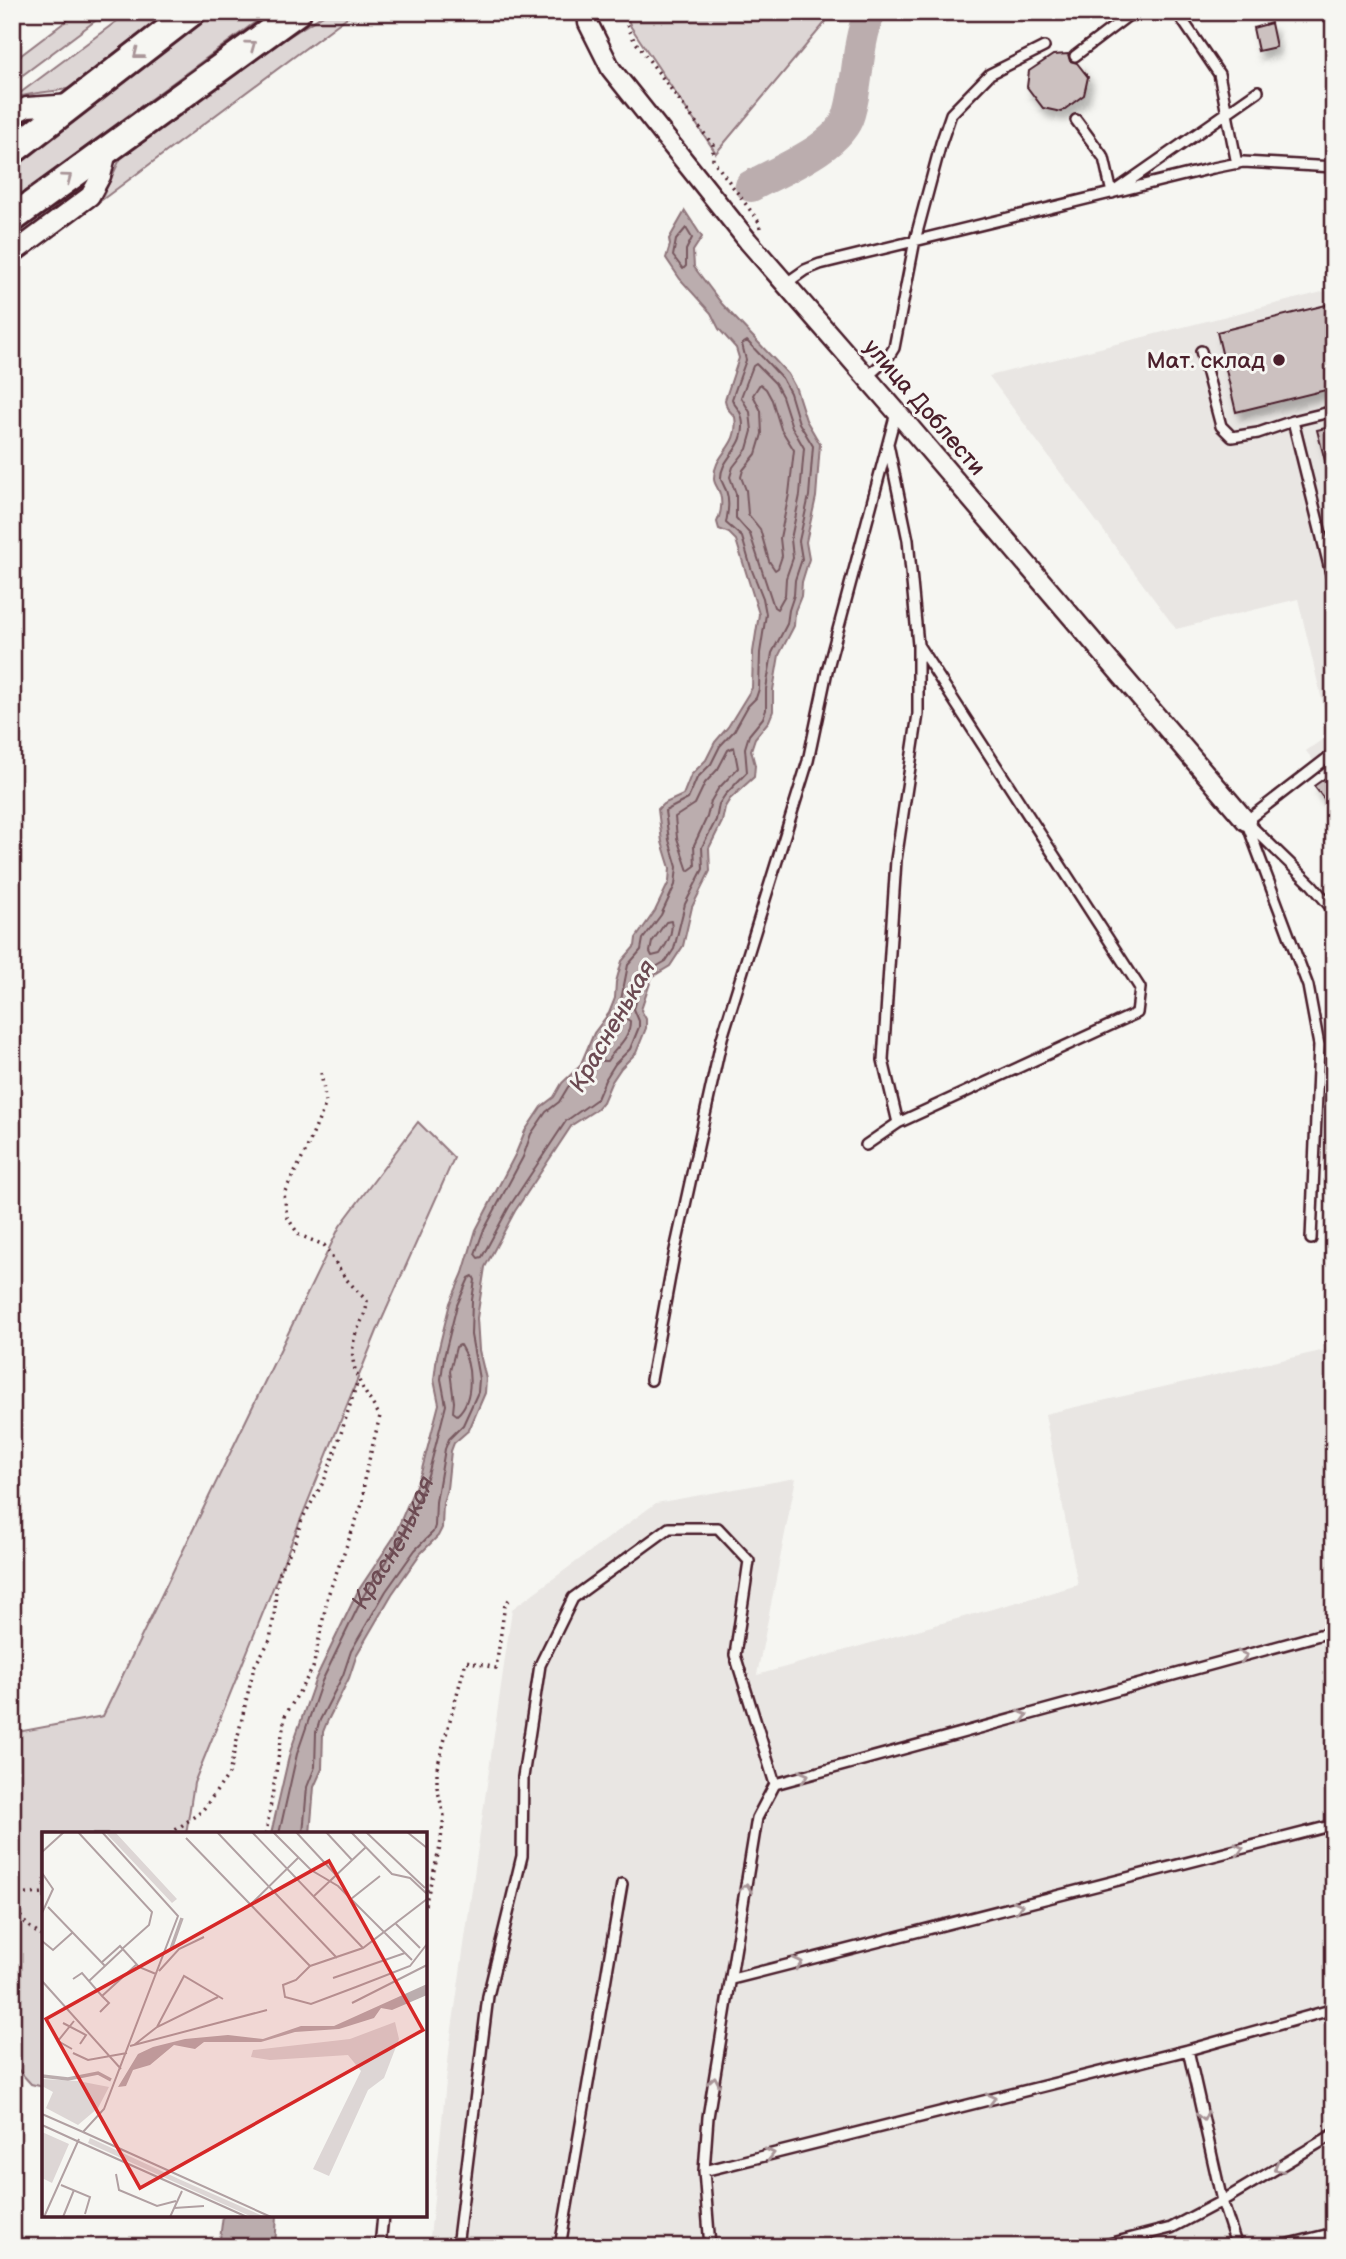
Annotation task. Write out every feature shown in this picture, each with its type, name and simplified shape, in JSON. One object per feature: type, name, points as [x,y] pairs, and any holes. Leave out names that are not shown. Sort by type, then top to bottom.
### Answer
[{"type":"main road","points":[[12,151],[192,12]]},
{"type":"main road","points":[[12,219],[297,12]]},
{"type":"street","name":"улица Доблести","points":[[587,12],[589,23],[611,69],[765,261],[1246,821]]},
{"type":"street","points":[[12,115],[27,107],[75,104]]},
{"type":"street","points":[[12,254],[90,196],[101,176],[108,148]]},
{"type":"lane","points":[[1075,56],[1133,12]]},
{"type":"lane","points":[[1177,12],[1219,74],[1237,164]]},
{"type":"lane","points":[[867,377],[887,359],[894,348],[915,240],[951,114],[990,74],[1044,47]]},
{"type":"lane","points":[[1112,193],[1258,91]]},
{"type":"lane","points":[[1076,120],[1104,158],[1112,193]]},
{"type":"lane","points":[[785,284],[805,270],[820,264],[1237,164],[1334,167]]},
{"type":"lane","points":[[1201,351],[1221,426],[1232,437],[1258,433],[1334,411]]},
{"type":"lane","points":[[651,1380],[674,1255],[722,1038],[808,761],[827,671],[896,411]]},
{"type":"lane","points":[[1293,421],[1334,586]]},
{"type":"lane","points":[[888,442],[908,540],[918,645],[918,714],[896,860],[883,1060],[898,1123]]},
{"type":"lane","points":[[866,1145],[898,1123],[1136,1013],[1140,988],[918,645]]},
{"type":"lane","points":[[1246,821],[1334,753]]},
{"type":"lane","points":[[1246,821],[1312,885],[1334,911]]},
{"type":"lane","points":[[1246,821],[1308,986],[1319,1045],[1311,1238]]},
{"type":"lane","points":[[457,2247],[488,1996],[522,1856],[523,1777],[540,1665],[573,1598],[669,1528],[718,1528],[749,1561],[736,1656],[775,1784],[757,1818],[708,2117],[704,2171],[710,2247]]},
{"type":"lane","points":[[775,1784],[1334,1632]]},
{"type":"lane","points":[[732,1979],[1334,1825]]},
{"type":"lane","points":[[560,2247],[622,1884]]},
{"type":"lane","points":[[704,2171],[1188,2050],[1334,2009]]},
{"type":"lane","points":[[1188,2050],[1222,2201],[1237,2247]]},
{"type":"lane","points":[[1097,2247],[1171,2228],[1334,2134]]},
{"type":"lane","points":[[380,2247],[383,2217]]},
{"type":"lane","points":[[1277,2247],[1334,2233]]},
{"type":"path","points":[[621,12],[634,40],[713,145],[713,160],[759,222],[765,261]]},
{"type":"path","points":[[266,1832],[285,1716],[313,1668],[328,1595],[363,1502],[364,1480],[380,1416],[358,1380],[351,1356],[367,1301],[346,1279],[324,1244],[299,1235],[286,1217],[284,1193],[305,1153],[326,1103],[321,1073]]},
{"type":"path","points":[[173,1832],[202,1811],[229,1774],[254,1667],[270,1640],[276,1586],[282,1566],[331,1462],[358,1380]]},
{"type":"path","points":[[427,1897],[440,1847],[444,1816],[437,1787],[437,1768],[466,1661],[496,1668],[505,1604],[511,1598]]},
{"type":"path","points":[[12,1895],[42,1893]]},
{"type":"path","points":[[12,1905],[27,1925],[42,1936]]},
{"type":"shaded area","points":[[78,12],[107,12],[12,83],[12,62]]},
{"type":"shaded area","points":[[129,12],[173,12],[76,87],[12,99]]},
{"type":"shaded area","points":[[213,12],[269,12],[12,201],[12,164]]},
{"type":"shaded area","points":[[328,12],[354,12],[91,208],[103,196],[122,155],[189,99]]},
{"type":"shaded area","points":[[625,12],[834,12],[716,153],[631,27]]},
{"type":"shaded area","points":[[88,178],[73,195],[12,241],[12,230]]},
{"type":"shaded area","points":[[1334,289],[1334,811],[1314,786],[1326,777],[1306,751],[1330,734],[1298,599],[1176,629],[989,376]]},
{"type":"shaded area","points":[[418,1122],[454,1158],[379,1326],[194,1783],[186,1832],[42,1832],[42,2087],[31,2084],[12,2063],[12,1733],[103,1716],[340,1226]]},
{"type":"shaded area","points":[[1334,1348],[1334,2247],[429,2247],[450,2043],[512,1609],[656,1503],[796,1478],[757,1675],[1078,1585],[1045,1414]]},
{"type":"water","points":[[685,211],[702,237],[693,251],[694,267],[722,304],[788,374],[806,420],[820,444],[816,497],[806,542],[809,559],[795,611],[794,626],[779,655],[773,690],[773,711],[769,721],[755,738],[751,750],[755,765],[754,777],[730,799],[709,848],[710,871],[692,907],[683,946],[670,966],[652,977],[641,1010],[646,1019],[646,1028],[636,1053],[621,1068],[597,1109],[572,1125],[515,1211],[485,1267],[477,1318],[479,1350],[486,1379],[485,1393],[469,1430],[454,1443],[451,1451],[442,1528],[392,1594],[357,1654],[349,1678],[327,1722],[323,1732],[322,1769],[314,1787],[310,1832],[271,1832],[290,1752],[316,1678],[358,1591],[394,1537],[421,1473],[439,1404],[434,1380],[437,1356],[450,1303],[463,1273],[476,1230],[525,1131],[541,1107],[554,1097],[562,1083],[580,1066],[594,1033],[609,1013],[615,998],[622,961],[635,946],[636,938],[655,911],[669,882],[670,868],[662,842],[658,809],[683,795],[691,775],[706,760],[715,742],[728,727],[752,688],[753,652],[759,614],[736,540],[719,529],[717,522],[721,501],[714,479],[718,463],[734,436],[735,417],[727,408],[725,400],[739,358],[736,348],[719,329],[711,313],[680,279],[666,258],[669,239]]},
{"type":"water","points":[[223,2217],[277,2217],[275,2247],[219,2247]]},
{"type":"building","points":[[1271,23],[1276,47],[1258,51],[1253,28]]},
{"type":"building","points":[[1068,54],[1070,61],[1077,63],[1088,77],[1084,95],[1061,112],[1043,108],[1027,87],[1029,71],[1053,55]]},
{"type":"building","name":"Мат. склад","points":[[1334,303],[1334,388],[1236,412],[1217,332]]},
{"type":"building","points":[[1334,426],[1334,475],[1329,476],[1317,430]]},
{"type":"building","points":[[1334,772],[1334,811],[1314,786]]},
{"type":"waterway","name":"Красненькая","points":[[751,186],[822,147],[843,126],[849,114],[862,37],[870,12]]},
{"type":"place","name":"Мат. склад","points":[[1279,360]]}]
